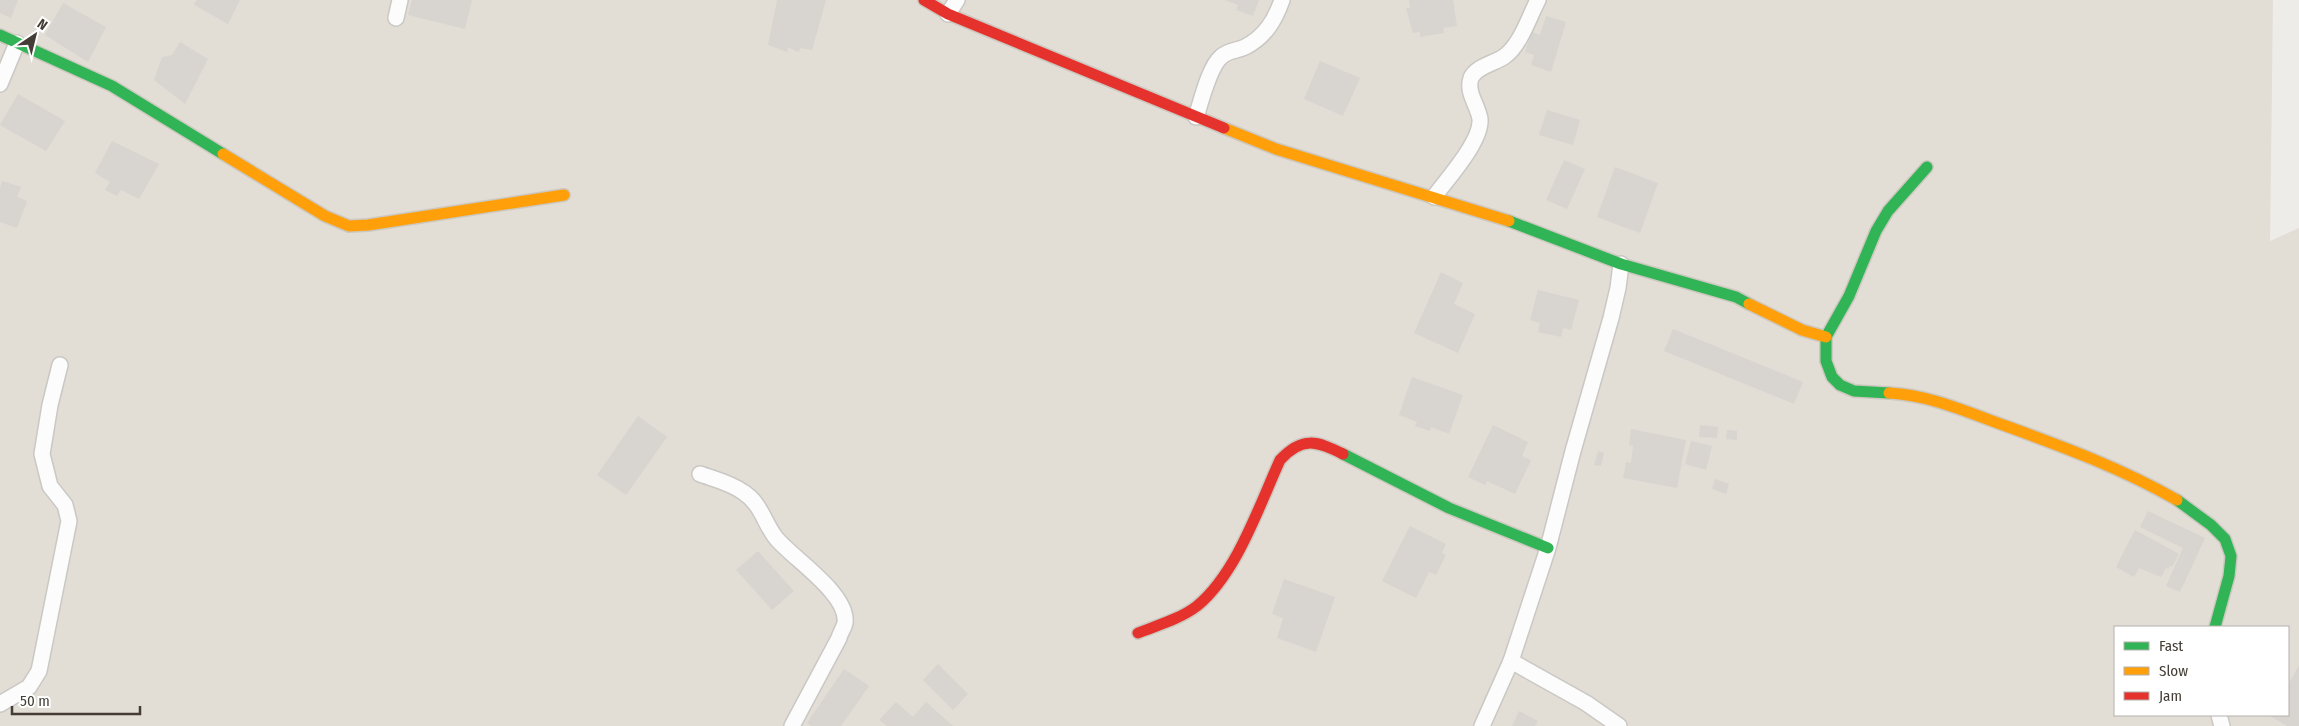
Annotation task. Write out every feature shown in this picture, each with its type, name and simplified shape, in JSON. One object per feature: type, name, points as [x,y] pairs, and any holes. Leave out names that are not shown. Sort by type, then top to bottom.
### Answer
[{"type":"street","points":[[396,18],[400,0]]},
{"type":"street","points":[[924,0],[948,14],[1276,150],[1434,196],[1539,231],[1621,264],[1682,280],[1736,298],[1802,330],[1826,337]]},
{"type":"street","points":[[948,14],[957,0]]},
{"type":"street","points":[[1196,117],[1214,66],[1219,58],[1228,52],[1245,46],[1260,36],[1274,21],[1282,0]]},
{"type":"street","points":[[1434,196],[1471,145],[1478,131],[1480,119],[1470,86],[1472,77],[1478,70],[1507,55],[1516,43],[1538,0]]},
{"type":"street","points":[[0,35],[137,100],[257,176],[325,216],[350,226],[368,226],[564,195]]},
{"type":"street","points":[[0,84],[17,43]]},
{"type":"street","points":[[1927,167],[1888,211],[1876,231],[1849,296],[1826,337],[1826,361],[1832,377],[1840,385],[1854,391],[1913,394],[1941,402],[2060,446],[2150,484],[2185,504],[2225,539],[2231,556],[2229,576],[2215,626]]},
{"type":"street","points":[[1482,726],[1511,661],[1548,548],[1572,451],[1611,318],[1621,264]]},
{"type":"street","points":[[0,704],[29,687],[39,671],[69,521],[65,505],[50,486],[42,454],[50,405],[60,365]]},
{"type":"street","points":[[1138,633],[1179,618],[1199,606],[1214,588],[1236,554],[1280,460],[1296,444],[1309,441],[1323,444],[1449,508],[1548,548]]},
{"type":"street","points":[[700,474],[742,491],[753,500],[765,516],[775,536],[785,548],[816,573],[836,598],[844,614],[845,623],[839,638],[792,726]]},
{"type":"street","points":[[1511,661],[1586,703],[1619,726]]},
{"type":"shaded area","points":[[0,0],[2273,0],[2270,241],[2299,228],[2299,726],[0,726]]},
{"type":"building","points":[[0,0],[18,0],[11,18],[0,13]]},
{"type":"building","points":[[197,0],[240,0],[228,24],[196,6],[194,4]]},
{"type":"building","points":[[412,0],[472,0],[465,29],[408,15]]},
{"type":"building","points":[[777,0],[826,0],[812,50],[801,48],[798,52],[788,47],[787,52],[768,45]]},
{"type":"building","points":[[1225,0],[1259,0],[1253,16],[1236,10],[1238,5]]},
{"type":"building","points":[[1409,0],[1453,0],[1457,26],[1443,28],[1444,33],[1420,37],[1420,32],[1413,33],[1406,8],[1410,8]]},
{"type":"building","points":[[63,3],[106,27],[88,62],[45,35]]},
{"type":"building","points":[[1546,16],[1566,22],[1551,72],[1531,65],[1534,55],[1525,52],[1532,32],[1540,35]]},
{"type":"building","points":[[180,42],[208,59],[185,104],[154,80],[162,57],[172,55]]},
{"type":"building","points":[[1320,61],[1360,78],[1343,116],[1304,99]]},
{"type":"building","points":[[18,94],[65,121],[46,151],[0,125]]},
{"type":"building","points":[[1547,110],[1580,120],[1573,145],[1539,135]]},
{"type":"building","points":[[112,141],[159,164],[139,199],[121,190],[117,196],[105,190],[110,182],[95,173]]},
{"type":"building","points":[[1564,160],[1585,169],[1567,209],[1546,200]]},
{"type":"building","points":[[1615,167],[1658,183],[1640,233],[1597,217]]},
{"type":"building","points":[[2,181],[21,187],[17,197],[27,201],[17,228],[0,222],[0,188]]},
{"type":"building","points":[[1441,272],[1463,283],[1454,304],[1475,314],[1458,353],[1414,333]]},
{"type":"building","points":[[1538,290],[1579,300],[1571,330],[1563,328],[1561,337],[1538,332],[1540,323],[1530,320]]},
{"type":"building","points":[[1673,329],[1803,382],[1794,404],[1664,351]]},
{"type":"building","points":[[1412,377],[1463,395],[1449,434],[1431,427],[1430,431],[1415,426],[1417,422],[1399,415]]},
{"type":"building","points":[[638,416],[667,437],[626,495],[597,475]]},
{"type":"building","points":[[1493,425],[1528,442],[1522,456],[1531,460],[1515,494],[1487,481],[1485,485],[1468,477]]},
{"type":"building","points":[[1700,425],[1718,427],[1717,438],[1699,437]]},
{"type":"building","points":[[1631,429],[1686,440],[1677,488],[1623,478],[1626,462],[1631,463],[1633,446],[1629,445]]},
{"type":"building","points":[[1727,430],[1737,431],[1737,440],[1726,439]]},
{"type":"building","points":[[1691,441],[1712,446],[1706,470],[1685,464]]},
{"type":"building","points":[[1598,451],[1604,453],[1601,466],[1594,465]]},
{"type":"building","points":[[1715,479],[1729,484],[1726,494],[1712,489]]},
{"type":"building","points":[[2148,511],[2205,538],[2180,592],[2166,586],[2183,548],[2140,527]]},
{"type":"building","points":[[1410,526],[1446,544],[1442,553],[1446,555],[1436,575],[1429,572],[1416,598],[1382,581]]},
{"type":"building","points":[[2135,530],[2179,554],[2172,567],[2166,568],[2161,577],[2139,568],[2134,577],[2116,567]]},
{"type":"building","points":[[758,551],[794,591],[772,610],[736,570]]},
{"type":"building","points":[[1284,579],[1335,597],[1316,652],[1277,638],[1283,618],[1272,614]]},
{"type":"building","points":[[938,664],[968,694],[953,710],[923,680]]},
{"type":"building","points":[[2299,665],[2299,726],[2287,726],[2270,716],[2289,716],[2289,683]]},
{"type":"building","points":[[844,669],[869,686],[841,726],[811,726],[807,723]]},
{"type":"building","points":[[896,702],[913,717],[926,702],[953,726],[887,726],[879,720]]},
{"type":"building","points":[[1519,711],[1538,721],[1535,726],[1512,726]]},
{"type":"traffic: fast","points":[[0,35],[112,86],[223,154]]},
{"type":"traffic: fast","points":[[1889,393],[1854,391],[1840,385],[1832,377],[1826,361],[1826,337],[1849,296],[1876,231],[1888,211],[1927,167]]},
{"type":"traffic: fast","points":[[1509,221],[1621,264],[1736,297],[1749,304]]},
{"type":"traffic: fast","points":[[1343,454],[1449,508],[1548,548]]},
{"type":"traffic: fast","points":[[2177,500],[2211,525],[2225,539],[2231,556],[2229,576],[2215,626]]},
{"type":"traffic: slow","points":[[1224,128],[1276,149],[1509,221]]},
{"type":"traffic: slow","points":[[223,154],[325,216],[349,226],[368,225],[564,195]]},
{"type":"traffic: slow","points":[[1749,304],[1802,330],[1826,337]]},
{"type":"traffic: slow","points":[[1889,393],[1904,394],[1934,401],[2028,434],[2114,468],[2177,500]]},
{"type":"traffic: jam","points":[[924,0],[948,14],[1224,128]]},
{"type":"traffic: jam","points":[[1138,633],[1183,615],[1197,606],[1211,592],[1224,576],[1246,538],[1280,460],[1288,452],[1295,447],[1310,443],[1325,446],[1343,454]]}]
